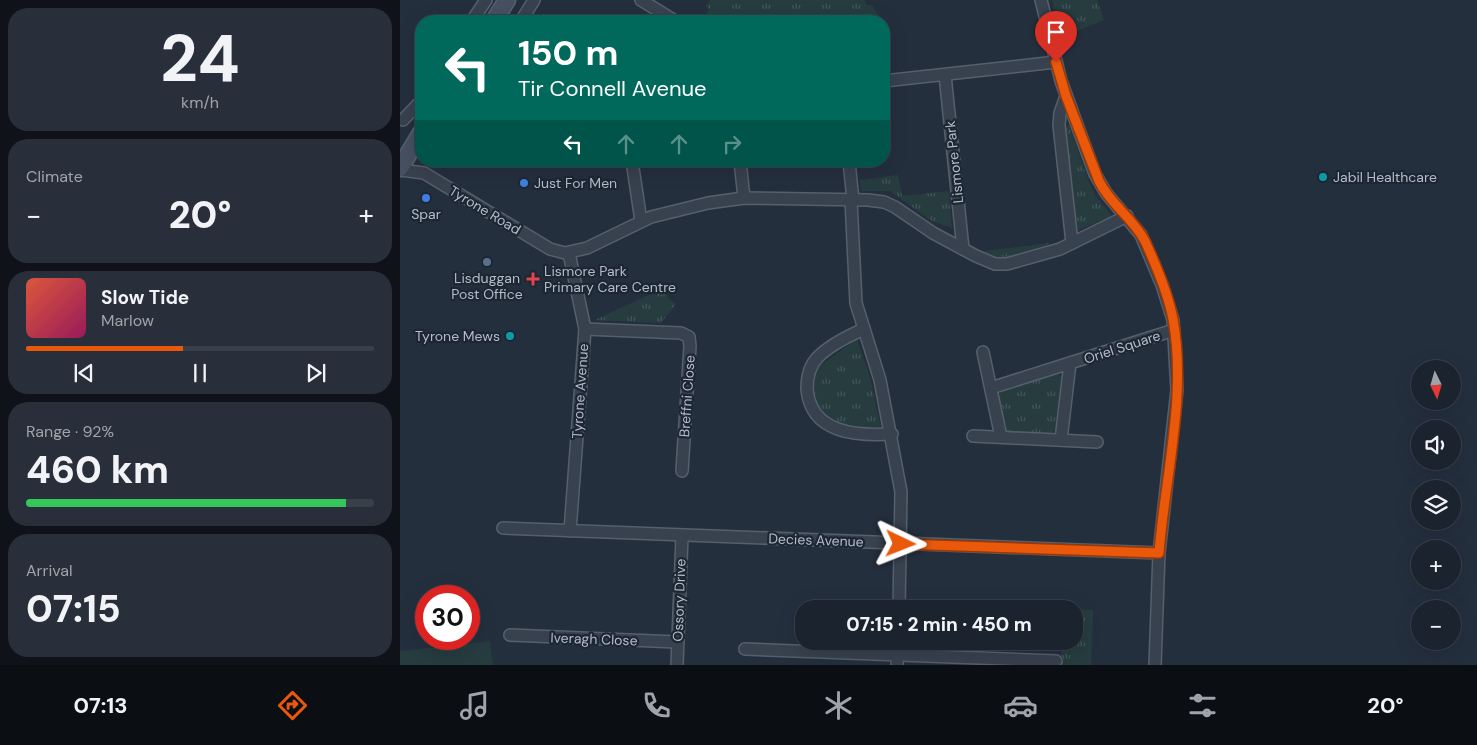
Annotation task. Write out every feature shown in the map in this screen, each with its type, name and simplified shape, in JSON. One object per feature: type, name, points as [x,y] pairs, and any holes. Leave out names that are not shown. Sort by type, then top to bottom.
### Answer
[{"type":"street","points":[[476,15],[486,0]]},
{"type":"street","points":[[498,15],[507,0]]},
{"type":"street","points":[[525,15],[534,0]]},
{"type":"street","points":[[641,0],[665,15]]},
{"type":"street","points":[[1041,0],[1066,96],[1101,186],[1127,216],[1145,242],[1168,301],[1174,330],[1178,369],[1177,400],[1159,553],[1155,665]]},
{"type":"street","points":[[890,80],[1056,62]]},
{"type":"street","name":"Lismore Park","points":[[945,75],[963,249]]},
{"type":"street","points":[[1066,96],[1060,113],[1059,126],[1072,243]]},
{"type":"street","points":[[403,120],[415,107]]},
{"type":"street","points":[[400,169],[415,143]]},
{"type":"street","points":[[633,167],[641,220]]},
{"type":"street","points":[[741,167],[744,198]]},
{"type":"street","points":[[849,167],[854,295],[880,380],[892,434],[901,492],[899,600]]},
{"type":"street","name":"Tyrone Road","points":[[400,169],[424,173],[550,249],[569,253]]},
{"type":"street","points":[[569,253],[596,244],[641,220],[687,207],[744,198],[879,201],[890,204],[963,249],[989,262],[1007,264],[1053,251],[1127,216]]},
{"type":"street","name":"Tyrone Avenue","points":[[569,253],[584,329],[570,531]]},
{"type":"street","name":"Breffni Close","points":[[584,329],[681,333],[689,337],[682,471]]},
{"type":"street","points":[[864,329],[833,346],[817,358],[808,376],[809,397],[819,418],[832,428],[859,435],[892,434]]},
{"type":"street","name":"Oriel Square","points":[[991,388],[1174,330]]},
{"type":"street","points":[[983,352],[1001,437]]},
{"type":"street","name":"Oriel Square","points":[[1061,440],[1070,363]]},
{"type":"street","points":[[972,436],[1097,442]]},
{"type":"street","name":"Decies Avenue","points":[[503,528],[1159,553]]},
{"type":"street","name":"Ossory Drive","points":[[677,665],[682,536]]},
{"type":"street","name":"Iveragh Close","points":[[510,635],[677,642]]},
{"type":"street","points":[[745,648],[897,660],[1056,661]]},
{"type":"green space","points":[[710,0],[864,0],[867,5],[872,5],[878,15],[705,15],[709,9],[706,6]]},
{"type":"green space","points":[[1052,0],[1097,0],[1104,20],[1059,38]]},
{"type":"green space","points":[[1065,125],[1069,125],[1095,195],[1112,216],[1079,230],[1074,221]]},
{"type":"green space","points":[[898,175],[902,196],[949,191],[952,228],[932,221],[890,191],[861,191],[860,180]]},
{"type":"green space","points":[[1049,243],[1032,252],[1006,258],[993,258],[978,252]]},
{"type":"green space","points":[[664,288],[669,299],[676,304],[661,323],[595,320]]},
{"type":"green space","points":[[857,339],[871,381],[881,429],[852,429],[822,416],[813,399],[812,383],[817,368]]},
{"type":"green space","points":[[1058,374],[1064,379],[1058,428],[1050,434],[1008,432],[1004,426],[998,397],[1003,390]]},
{"type":"green space","points":[[1083,610],[1093,610],[1091,665],[1061,665],[1062,650],[1083,650]]},
{"type":"green space","points":[[490,641],[493,665],[400,665],[400,651],[480,650],[480,642]]},
{"type":"place","name":"Jabil Healthcare","points":[[1323,177]]},
{"type":"place","name":"Just For Men","points":[[524,183]]},
{"type":"place","name":"Spar","points":[[426,198]]},
{"type":"place","name":"Lisduggan Post Office","points":[[487,262]]},
{"type":"place","name":"Lismore Park Primary Care Centre","points":[[533,279]]},
{"type":"place","name":"Tyrone Mews","points":[[510,336]]},
{"type":"route","points":[[901,544],[1159,553],[1177,390],[1178,369],[1171,312],[1145,242],[1137,228],[1106,194],[1099,181],[1066,96],[1056,62]]}]
